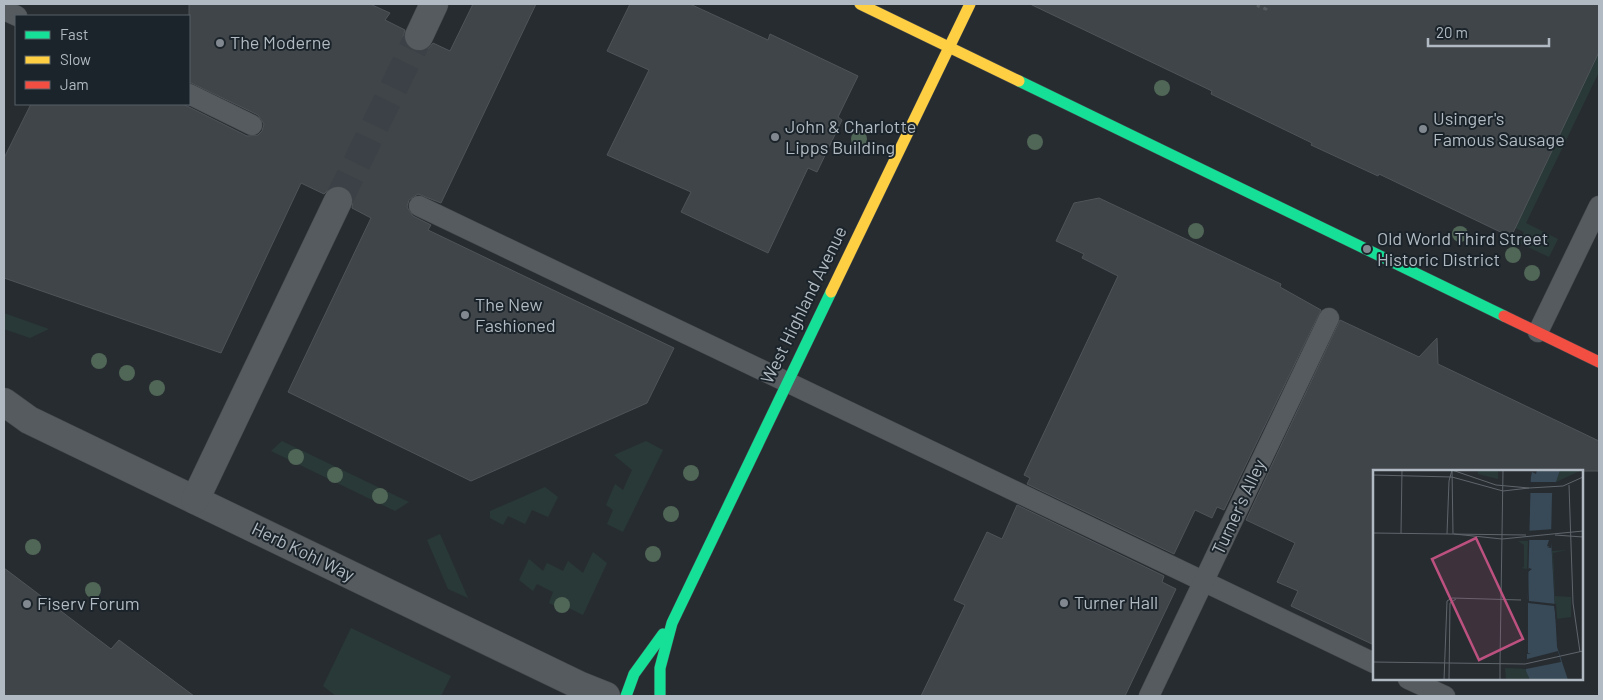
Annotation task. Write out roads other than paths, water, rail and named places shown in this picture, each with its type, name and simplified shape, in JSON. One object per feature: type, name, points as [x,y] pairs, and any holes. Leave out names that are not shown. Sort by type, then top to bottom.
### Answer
[{"type":"street","points":[[419,36],[434,4]]},
{"type":"street","points":[[860,4],[1599,362]]},
{"type":"street","name":"West Highland Avenue","points":[[660,696],[658,683],[660,665],[672,623],[970,4]]},
{"type":"street","points":[[196,500],[338,201]]},
{"type":"street","name":"Herb Kohl Way","points":[[4,402],[29,420],[584,688],[606,696]]},
{"type":"street","name":"West Highland Avenue","points":[[626,696],[634,674],[672,623]]},
{"type":"lane","points":[[190,94],[252,125]]},
{"type":"lane","points":[[419,206],[1373,663]]},
{"type":"lane","points":[[1538,332],[1593,236],[1599,206]]},
{"type":"lane","name":"Turner's Alley","points":[[1149,696],[1329,318]]},
{"type":"lane","points":[[1410,680],[1445,696]]},
{"type":"tunnel","points":[[338,201],[419,36]]},
{"type":"place","name":"The Moderne","points":[[220,43]]},
{"type":"place","name":"Usinger's Famous Sausage","points":[[1423,129]]},
{"type":"place","name":"John & Charlotte Lipps Building","points":[[775,137]]},
{"type":"place","name":"Old World Third Street Historic District","points":[[1367,249]]},
{"type":"place","name":"The New Fashioned","points":[[465,315]]},
{"type":"place","name":"Turner Hall","points":[[1064,603]]},
{"type":"place","name":"Fiserv Forum","points":[[27,604]]}]
